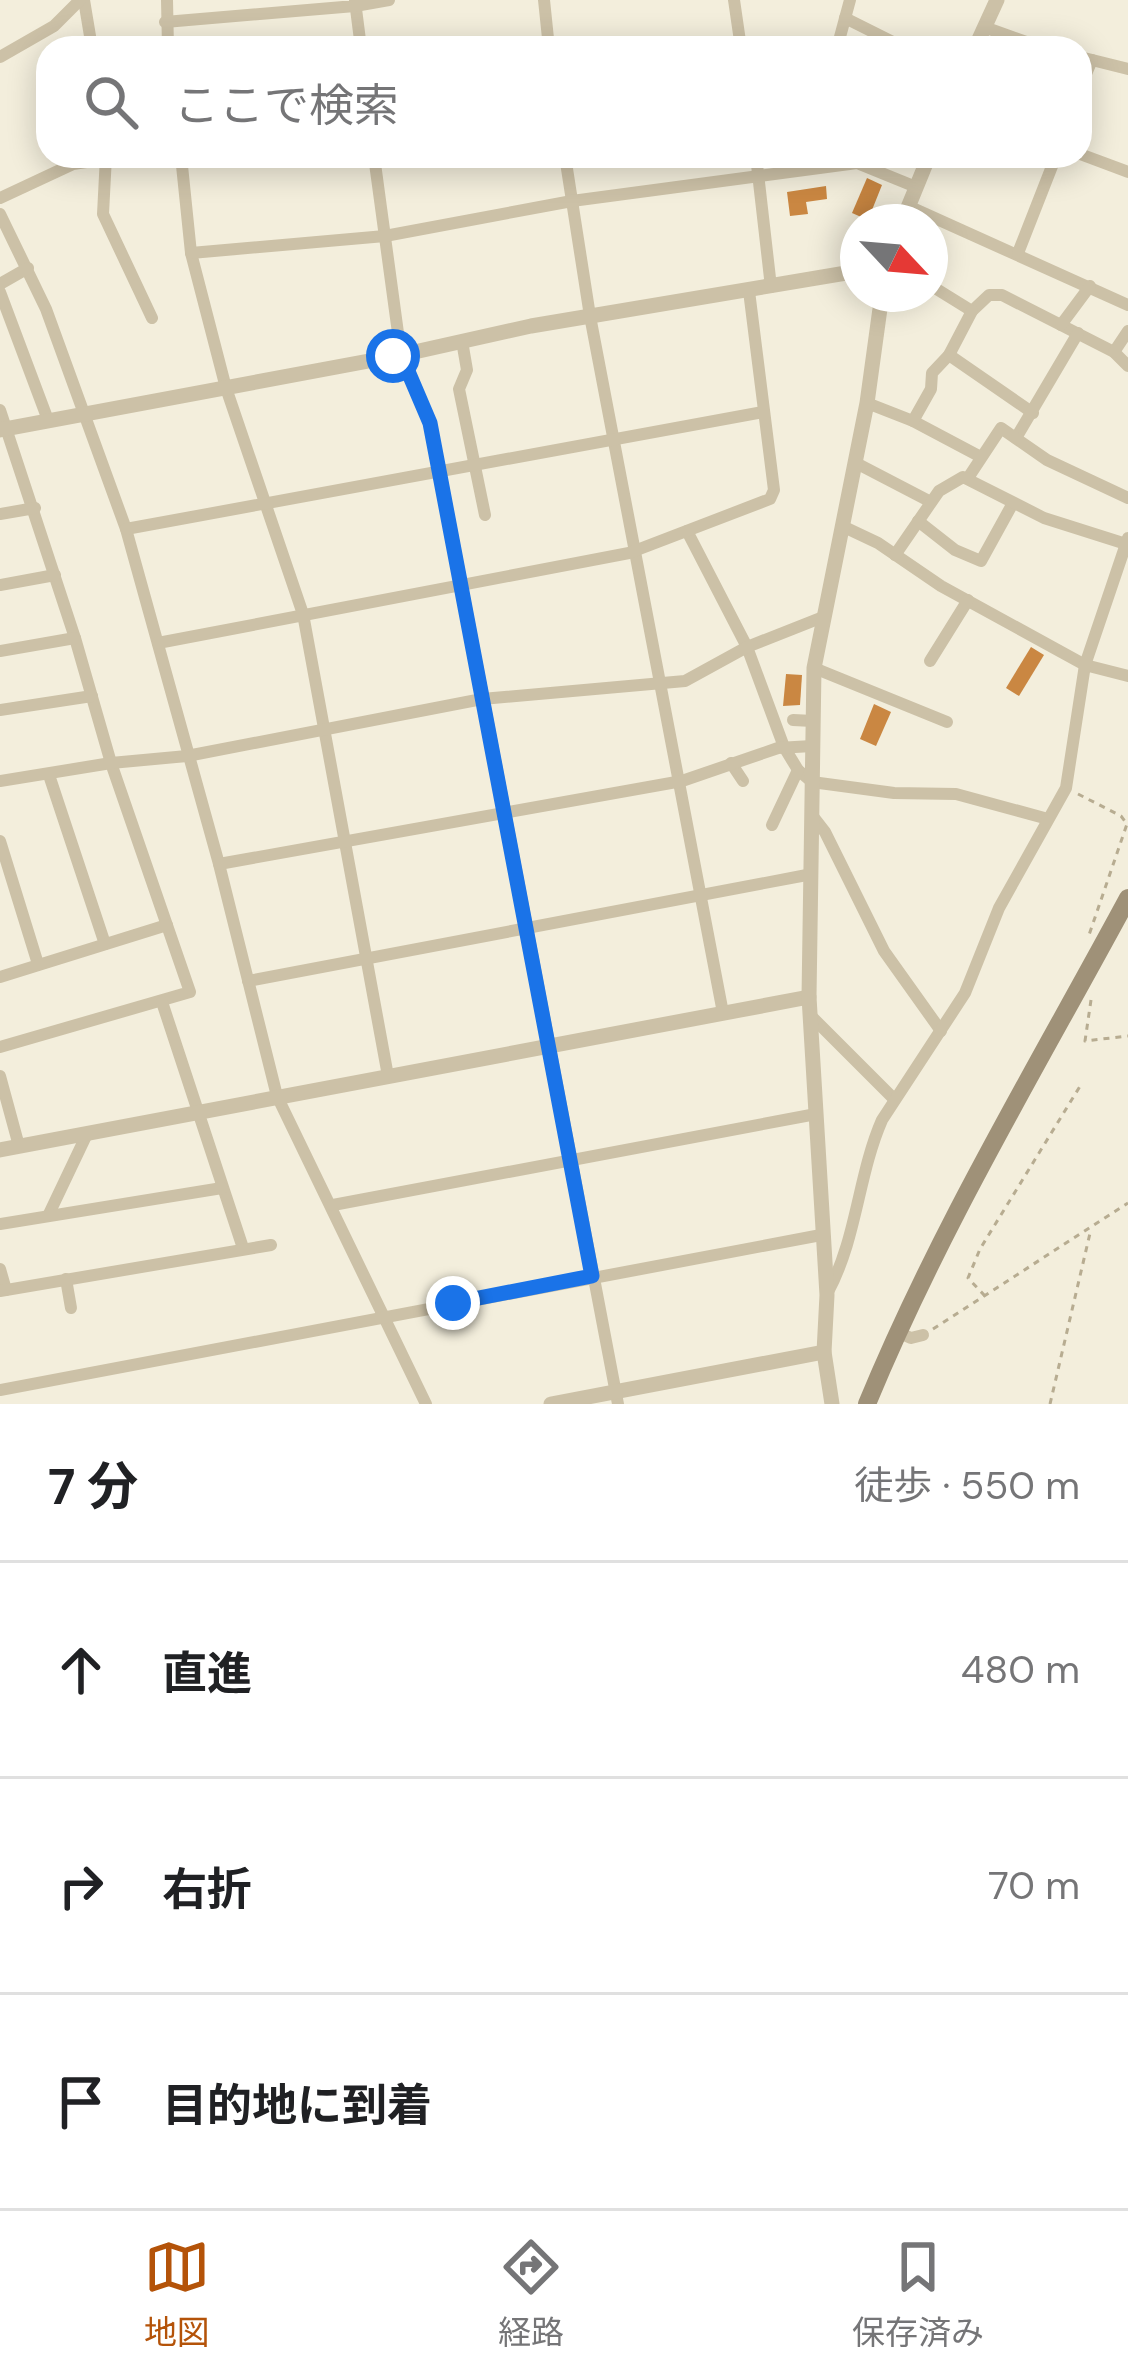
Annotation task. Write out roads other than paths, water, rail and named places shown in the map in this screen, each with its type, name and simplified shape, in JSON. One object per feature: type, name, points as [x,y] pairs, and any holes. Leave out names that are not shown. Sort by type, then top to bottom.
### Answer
[{"type":"main road","points":[[867,1404],[940,1245],[1128,898]]},
{"type":"street","points":[[82,0],[90,36]]},
{"type":"street","points":[[1,53],[54,26],[82,0]]},
{"type":"street","points":[[166,0],[167,36]]},
{"type":"street","points":[[165,22],[389,0]]},
{"type":"street","points":[[544,0],[548,36]]},
{"type":"street","points":[[734,0],[739,36]]},
{"type":"street","points":[[840,36],[850,0]]},
{"type":"street","points":[[980,36],[997,0]]},
{"type":"street","points":[[355,3],[359,36]]},
{"type":"street","points":[[845,18],[881,36]]},
{"type":"street","points":[[984,28],[1007,36]]},
{"type":"street","points":[[1092,60],[1128,69]]},
{"type":"street","points":[[1092,158],[1128,172]]},
{"type":"street","points":[[0,198],[64,168]]},
{"type":"street","points":[[106,168],[104,214],[152,318]]},
{"type":"street","points":[[182,168],[191,253],[226,388],[303,614],[388,1076]]},
{"type":"street","points":[[376,168],[401,355],[430,423],[440,470],[616,1398]]},
{"type":"street","points":[[567,168],[590,316],[723,1013]]},
{"type":"street","points":[[758,168],[771,287]]},
{"type":"street","points":[[191,253],[385,236],[572,201],[759,177],[789,168]]},
{"type":"street","points":[[867,168],[916,187]]},
{"type":"street","points":[[909,204],[924,168]]},
{"type":"street","points":[[1018,254],[1051,168]]},
{"type":"street","points":[[0,214],[64,357],[81,415],[126,529],[219,864],[277,1096],[426,1404]]},
{"type":"street","points":[[948,229],[1018,254],[1128,305]]},
{"type":"street","points":[[28,268],[0,288],[49,420]]},
{"type":"street","points":[[3,429],[590,316],[840,274]]},
{"type":"street","points":[[1061,325],[1090,286]]},
{"type":"street","points":[[158,643],[637,550],[770,499],[777,461],[764,412],[749,291]]},
{"type":"street","points":[[913,421],[931,389],[932,374],[949,355],[972,311],[988,295],[998,294],[1078,333],[1114,352],[1128,366]]},
{"type":"street","points":[[948,296],[972,311]]},
{"type":"street","points":[[772,825],[805,776],[812,746],[814,668],[856,463],[880,312]]},
{"type":"street","points":[[1114,352],[1128,331]]},
{"type":"street","points":[[1016,438],[1078,333]]},
{"type":"street","points":[[462,341],[467,370],[459,389],[485,515]]},
{"type":"street","points":[[949,355],[1033,412]]},
{"type":"street","points":[[867,403],[979,456]]},
{"type":"street","points":[[0,410],[111,763],[190,992],[0,1047]]},
{"type":"street","points":[[126,529],[764,412]]},
{"type":"street","points":[[968,478],[1001,428],[1048,460],[1128,499]]},
{"type":"street","points":[[856,463],[931,502]]},
{"type":"street","points":[[827,1294],[856,1216],[873,1143],[894,1099],[964,993],[999,908],[1066,788],[1085,664],[1121,580],[1127,541],[1044,518],[968,478],[947,483],[896,555]]},
{"type":"street","points":[[918,521],[955,550],[981,561],[1013,502]]},
{"type":"street","points":[[0,514],[34,508]]},
{"type":"street","points":[[842,526],[1085,664],[1128,676]]},
{"type":"street","points":[[687,532],[747,647],[784,747],[805,776],[811,814],[809,997],[827,1294],[824,1352],[832,1404]]},
{"type":"street","points":[[0,585],[55,575]]},
{"type":"street","points":[[929,661],[968,600]]},
{"type":"street","points":[[0,782],[187,756],[482,699],[686,681],[747,647],[823,617]]},
{"type":"street","points":[[0,651],[75,638]]},
{"type":"street","points":[[814,668],[946,722]]},
{"type":"street","points":[[0,710],[92,696]]},
{"type":"street","points":[[793,720],[813,721]]},
{"type":"street","points":[[219,864],[682,781],[784,747],[812,746]]},
{"type":"street","points":[[731,763],[743,781]]},
{"type":"street","points":[[49,775],[105,944]]},
{"type":"street","points":[[805,776],[894,793],[956,794],[1048,820]]},
{"type":"street","points":[[811,814],[825,832],[884,951],[940,1031]]},
{"type":"street","points":[[0,841],[38,964]]},
{"type":"street","points":[[248,981],[812,874]]},
{"type":"street","points":[[0,977],[166,925]]},
{"type":"street","points":[[0,1150],[809,997]]},
{"type":"street","points":[[162,1002],[243,1248]]},
{"type":"street","points":[[811,1016],[894,1099]]},
{"type":"street","points":[[0,1076],[19,1147]]},
{"type":"street","points":[[333,1205],[816,1114]]},
{"type":"street","points":[[48,1216],[87,1134]]},
{"type":"street","points":[[0,1224],[222,1188]]},
{"type":"street","points":[[0,1390],[820,1235]]},
{"type":"street","points":[[0,1269],[3,1290],[272,1245]]},
{"type":"street","points":[[66,1279],[71,1307]]},
{"type":"street","points":[[897,1332],[910,1339],[923,1335]]},
{"type":"street","points":[[551,1404],[616,1398],[824,1352]]}]
